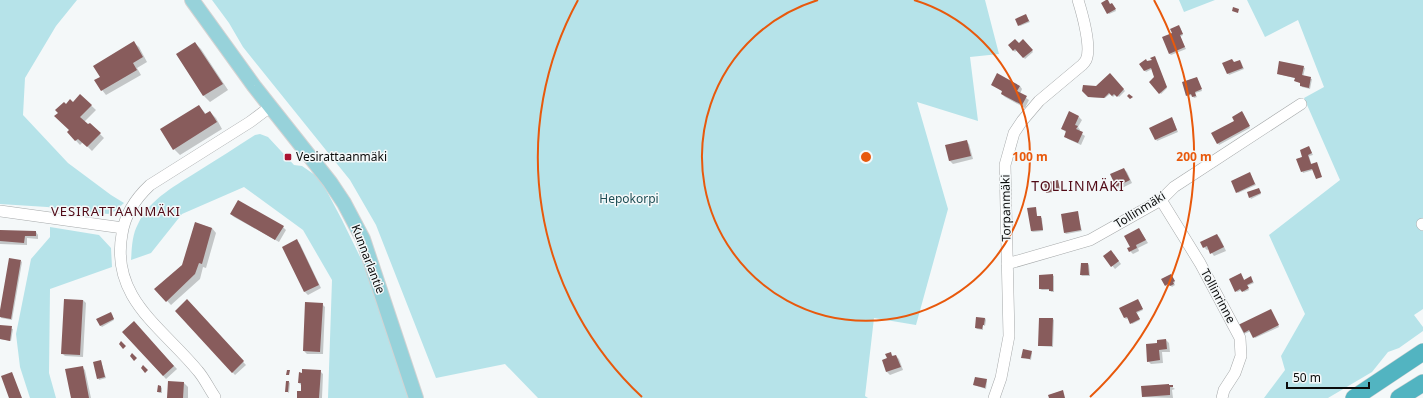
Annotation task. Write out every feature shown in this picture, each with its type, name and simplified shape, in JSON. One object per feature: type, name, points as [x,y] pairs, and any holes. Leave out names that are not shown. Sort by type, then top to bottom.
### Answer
[{"type":"highway","points":[[1354,398],[1423,352]]},
{"type":"highway","points":[[1399,398],[1423,383]]},
{"type":"main road","name":"Kunnarlantie","points":[[192,0],[270,107],[330,182],[344,203],[360,233],[416,398]]},
{"type":"street","name":"Torpanmäki","points":[[994,398],[1001,378],[1009,336],[1005,165],[1014,133],[1022,121],[1039,101],[1086,60],[1088,43],[1082,11],[1078,0]]},
{"type":"street","name":"Tollinmäki","points":[[1007,264],[1090,240],[1161,200],[1174,187],[1301,104]]},
{"type":"street","points":[[215,397],[199,372],[153,323],[135,302],[128,291],[120,259],[123,228],[127,215],[133,204],[150,185],[250,122],[270,107]]},
{"type":"street","name":"Tollinrinne","points":[[1161,200],[1200,263],[1240,338],[1241,356],[1235,373],[1224,390],[1222,398]]},
{"type":"street","points":[[0,212],[123,228]]},
{"type":"green space","points":[[0,0],[77,0],[56,26],[25,78],[23,115],[68,163],[124,203],[115,211],[108,214],[47,207],[0,204]]},
{"type":"green space","name":"Hepokorpi","points":[[212,0],[985,0],[999,54],[970,57],[978,121],[917,102],[948,209],[916,325],[874,318],[865,396],[868,398],[538,398],[505,364],[436,378],[376,225],[350,180],[243,47],[229,23]]},
{"type":"green space","points":[[1179,0],[1215,0],[1184,12]]},
{"type":"green space","points":[[1247,0],[1423,0],[1423,309],[1414,315],[1423,327],[1423,331],[1399,348],[1388,352],[1372,372],[1328,398],[1264,398],[1285,370],[1281,356],[1305,314],[1269,235],[1340,180],[1304,98],[1324,87],[1298,20],[1265,37]]},
{"type":"green space","points":[[260,134],[268,137],[294,165],[302,166],[315,175],[324,186],[364,265],[410,398],[328,398],[332,280],[303,230],[244,187],[182,214],[151,253],[131,260],[136,228],[143,215],[157,199],[182,181],[255,135]]},
{"type":"green space","points":[[50,227],[99,235],[111,248],[112,267],[50,289],[49,373],[56,398],[30,398],[20,367],[16,334],[31,259],[50,237]]},
{"type":"building","points":[[1108,0],[1110,4],[1112,3],[1116,9],[1107,14],[1101,3]]},
{"type":"building","points":[[1233,7],[1239,9],[1238,13],[1232,11]]},
{"type":"building","points":[[1026,14],[1029,21],[1018,26],[1015,19]]},
{"type":"building","points":[[1179,25],[1183,34],[1180,35],[1185,47],[1169,54],[1162,37],[1172,33],[1170,29]]},
{"type":"building","points":[[1015,39],[1019,43],[1023,39],[1033,50],[1023,58],[1015,49],[1013,51],[1008,45]]},
{"type":"building","points":[[134,41],[143,57],[133,63],[137,70],[101,91],[94,80],[100,77],[93,66]]},
{"type":"building","points":[[195,42],[223,84],[203,96],[176,54]]},
{"type":"building","points":[[1155,56],[1167,87],[1159,94],[1149,82],[1154,77],[1151,68],[1144,71],[1139,64],[1146,59],[1147,61],[1152,60],[1150,58]]},
{"type":"building","points":[[1232,59],[1234,62],[1240,60],[1243,68],[1227,74],[1222,63]]},
{"type":"building","points":[[1279,61],[1304,66],[1302,75],[1311,77],[1309,88],[1300,86],[1300,83],[1294,81],[1295,78],[1277,74]]},
{"type":"building","points":[[997,73],[1020,86],[1017,91],[1027,96],[1022,105],[1001,94],[1002,91],[991,85]]},
{"type":"building","points":[[1110,73],[1124,89],[1117,97],[1114,94],[1112,96],[1109,93],[1104,98],[1088,97],[1082,91],[1083,85],[1096,86]]},
{"type":"building","points":[[1197,77],[1202,89],[1195,92],[1196,96],[1192,97],[1191,94],[1186,96],[1182,82]]},
{"type":"building","points":[[80,94],[92,105],[80,117],[88,124],[90,123],[101,133],[87,147],[78,139],[75,141],[67,132],[69,130],[54,116],[58,113],[55,110],[64,102],[66,104],[70,99],[73,102]]},
{"type":"building","points":[[1129,94],[1133,97],[1130,99],[1127,96]]},
{"type":"building","points":[[199,105],[205,114],[210,111],[217,122],[173,150],[160,129]]},
{"type":"building","points":[[1069,111],[1079,116],[1075,125],[1078,126],[1076,129],[1083,132],[1078,143],[1064,137],[1066,131],[1061,129]]},
{"type":"building","points":[[1242,111],[1250,126],[1217,144],[1211,133],[1234,121],[1232,117]]},
{"type":"building","points":[[1172,117],[1177,130],[1155,140],[1149,128]]},
{"type":"building","points":[[967,140],[971,156],[949,161],[945,145]]},
{"type":"building","points":[[1309,146],[1312,153],[1308,155],[1311,164],[1317,162],[1322,177],[1316,179],[1312,169],[1301,172],[1296,159],[1302,157],[1300,150]]},
{"type":"building","points":[[1124,168],[1130,180],[1116,187],[1110,174]]},
{"type":"building","points":[[1250,172],[1255,184],[1236,193],[1231,181]]},
{"type":"building","points":[[1058,180],[1060,190],[1046,193],[1044,183]]},
{"type":"building","points":[[1259,188],[1261,193],[1249,198],[1247,192]]},
{"type":"building","points":[[238,200],[284,226],[275,240],[230,214]]},
{"type":"building","points":[[1036,207],[1037,216],[1041,216],[1043,230],[1031,231],[1027,208]]},
{"type":"building","points":[[1078,211],[1081,230],[1064,233],[1061,214]]},
{"type":"building","points":[[195,222],[212,228],[202,264],[199,263],[195,274],[166,302],[154,289],[182,265]]},
{"type":"building","points":[[1139,228],[1146,240],[1136,245],[1137,248],[1129,252],[1127,248],[1130,247],[1124,236]]},
{"type":"building","points":[[0,230],[36,231],[36,236],[25,236],[24,243],[0,241]]},
{"type":"building","points":[[1217,234],[1224,247],[1210,254],[1207,246],[1203,248],[1200,242]]},
{"type":"building","points":[[297,239],[319,285],[304,292],[282,247]]},
{"type":"building","points":[[1111,250],[1119,261],[1111,267],[1103,256]]},
{"type":"building","points":[[9,258],[21,260],[11,319],[0,317]]},
{"type":"building","points":[[1081,263],[1088,263],[1089,275],[1080,275]]},
{"type":"building","points":[[1241,273],[1244,280],[1251,276],[1253,282],[1247,285],[1249,288],[1242,292],[1240,289],[1235,292],[1229,279]]},
{"type":"building","points":[[1053,274],[1053,291],[1049,291],[1049,289],[1039,289],[1039,275]]},
{"type":"building","points":[[1171,274],[1175,281],[1173,282],[1174,284],[1170,286],[1168,284],[1165,286],[1161,279]]},
{"type":"building","points":[[64,299],[83,300],[80,355],[61,354]]},
{"type":"building","points":[[187,299],[244,361],[232,373],[175,311]]},
{"type":"building","points":[[1138,299],[1143,309],[1136,312],[1140,319],[1130,324],[1127,317],[1124,318],[1119,308]]},
{"type":"building","points":[[305,302],[323,303],[320,352],[303,351]]},
{"type":"building","points":[[1271,309],[1279,325],[1253,338],[1249,330],[1242,334],[1238,325]]},
{"type":"building","points":[[111,312],[114,319],[100,326],[96,319]]},
{"type":"building","points":[[976,317],[985,318],[982,329],[975,328]]},
{"type":"building","points":[[1039,318],[1053,318],[1052,346],[1038,346]]},
{"type":"building","points":[[134,321],[174,366],[163,376],[122,332]]},
{"type":"building","points":[[0,325],[12,326],[10,341],[0,339]]},
{"type":"building","points":[[1166,339],[1167,349],[1159,350],[1160,360],[1147,362],[1146,344],[1157,343],[1157,340]]},
{"type":"building","points":[[121,341],[126,346],[123,349],[119,344]]},
{"type":"building","points":[[1023,349],[1032,351],[1030,359],[1021,358]]},
{"type":"building","points":[[891,352],[892,356],[896,355],[901,367],[886,372],[882,360],[887,358],[885,354]]},
{"type":"building","points":[[132,353],[137,358],[134,361],[130,356]]},
{"type":"building","points":[[101,360],[105,377],[97,379],[93,362]]},
{"type":"building","points":[[143,365],[148,370],[145,373],[141,368]]},
{"type":"building","points":[[83,366],[89,398],[71,398],[65,369]]},
{"type":"building","points":[[302,369],[321,370],[319,398],[297,398],[297,391],[301,391],[301,383],[298,383],[299,372],[302,373]]},
{"type":"building","points":[[287,370],[290,370],[289,375],[286,375]]},
{"type":"building","points":[[12,372],[22,398],[9,398],[1,376]]},
{"type":"building","points":[[975,377],[987,379],[985,388],[973,385]]},
{"type":"building","points":[[168,381],[184,382],[183,398],[167,398]]},
{"type":"building","points":[[286,381],[289,381],[288,392],[285,392]]},
{"type":"building","points":[[158,385],[161,386],[161,392],[157,392]]},
{"type":"building","points":[[1173,385],[1173,387],[1170,387],[1170,395],[1142,397],[1141,386]]},
{"type":"building","points":[[1063,390],[1065,398],[1049,398],[1048,395]]},
{"type":"place","name":"Vesirattaanmäki","points":[[288,157]]},
{"type":"district","name":"TOLLINMÄKI","points":[[1078,186]]},
{"type":"district","name":"VESIRATTAANMÄKI","points":[[116,211]]}]
